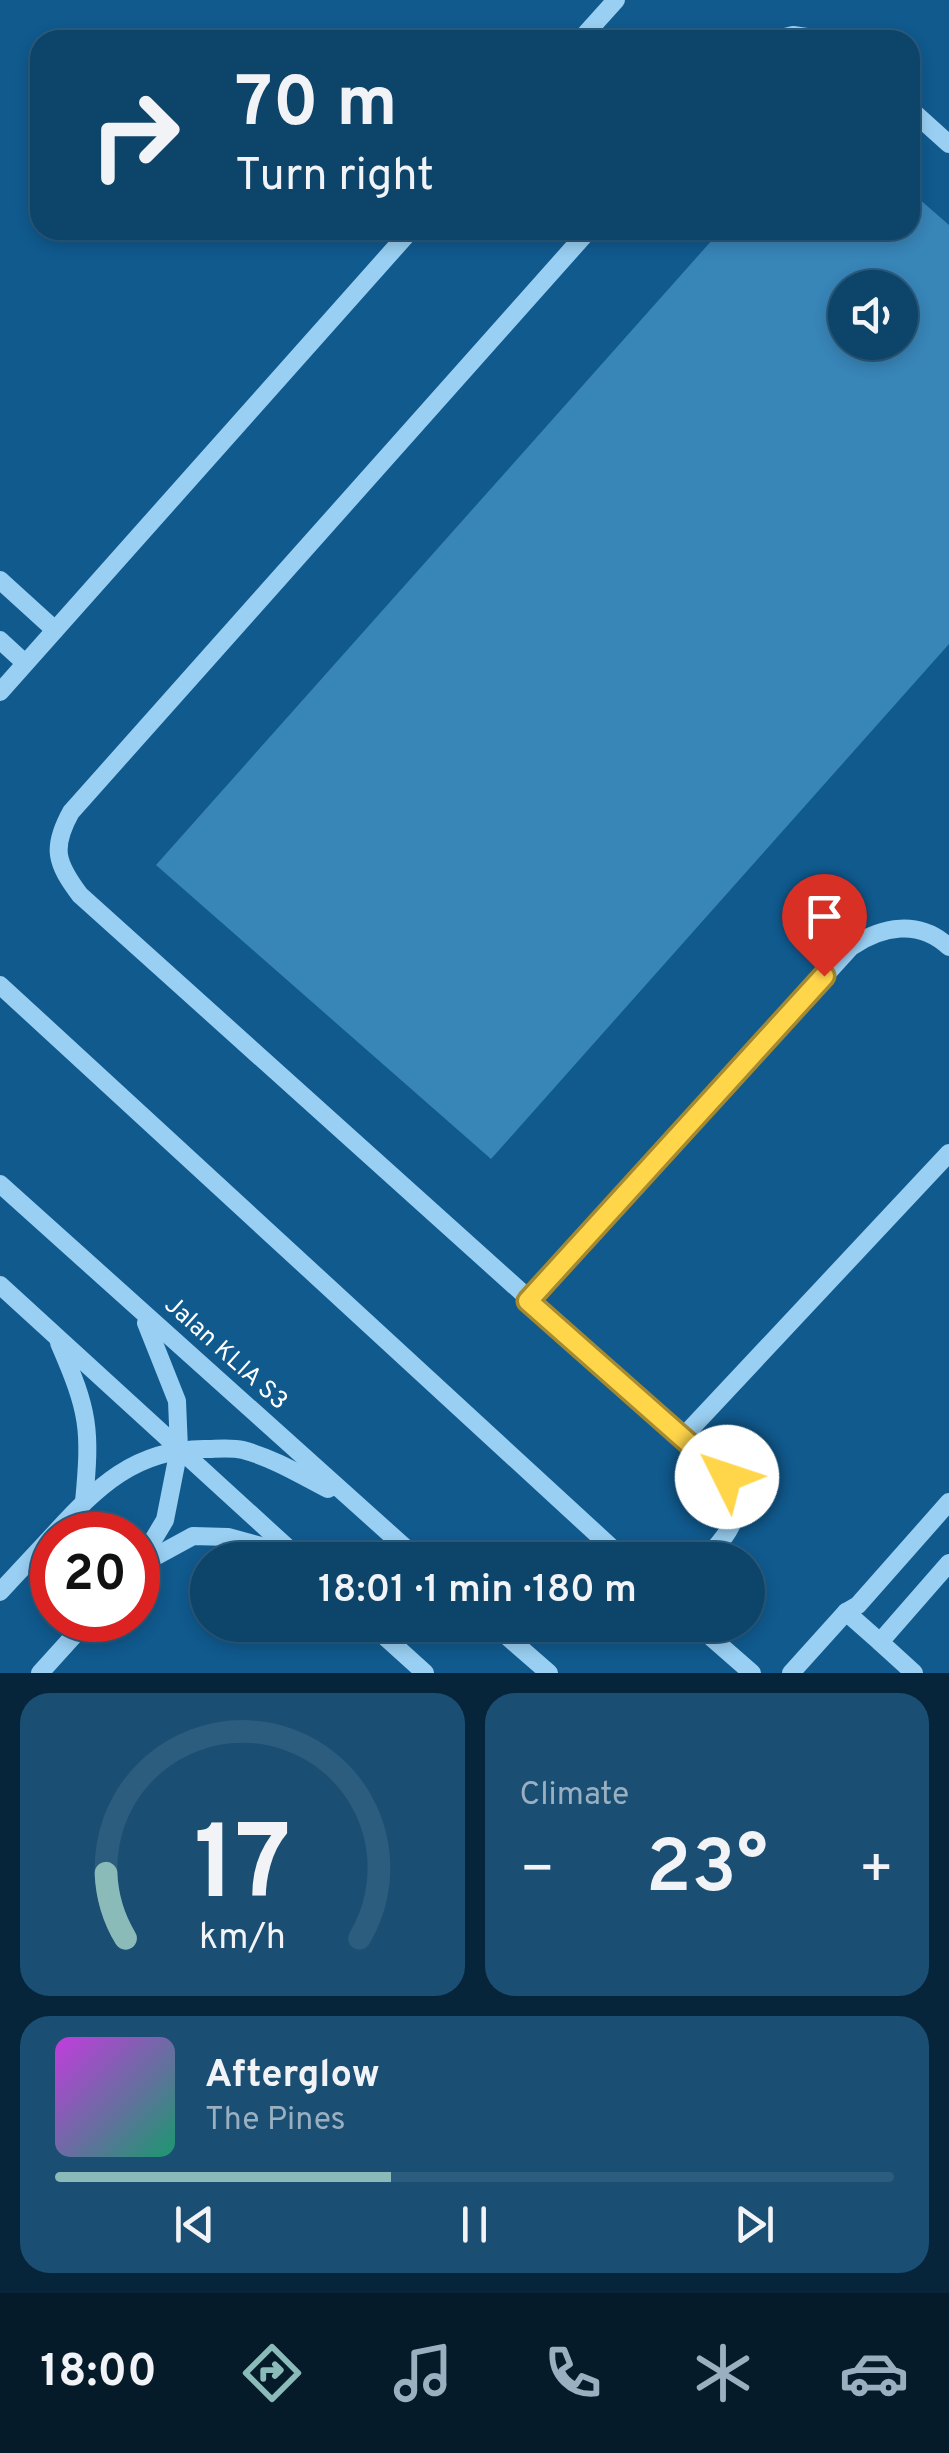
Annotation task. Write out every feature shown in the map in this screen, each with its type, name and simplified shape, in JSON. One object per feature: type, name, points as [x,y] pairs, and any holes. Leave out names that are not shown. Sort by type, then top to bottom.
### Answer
[{"type":"street","points":[[589,30],[616,0]]},
{"type":"street","points":[[920,118],[949,144]]},
{"type":"street","points":[[0,692],[402,240]]},
{"type":"street","points":[[581,240],[70,812],[58,834],[58,856],[65,876],[80,896],[727,1477],[735,1491],[737,1507],[732,1525],[718,1542]]},
{"type":"street","points":[[0,580],[55,630]]},
{"type":"street","points":[[0,640],[25,664]]},
{"type":"street","points":[[528,1301],[851,947],[873,932],[895,927],[916,930],[949,947]]},
{"type":"street","points":[[0,984],[606,1542]]},
{"type":"street","points":[[682,1438],[949,1153]]},
{"type":"street","name":"Jalan KLIA S3","points":[[0,1184],[398,1542]]},
{"type":"street","points":[[0,1286],[282,1542]]},
{"type":"street","points":[[142,1313],[168,1370],[177,1401],[179,1448],[160,1527]]},
{"type":"street","points":[[56,1336],[84,1400],[90,1441],[84,1502]]},
{"type":"street","points":[[75,1512],[140,1459],[179,1448],[238,1448],[350,1500]]},
{"type":"street","points":[[791,1673],[846,1612],[858,1606],[949,1502]]},
{"type":"street","points":[[160,1553],[192,1536],[228,1536],[247,1542]]},
{"type":"street","points":[[0,1592],[30,1560]]},
{"type":"street","points":[[880,1642],[949,1564]]},
{"type":"street","points":[[846,1612],[914,1673]]},
{"type":"street","points":[[40,1673],[68,1642]]},
{"type":"street","points":[[391,1642],[425,1673]]},
{"type":"street","points":[[513,1642],[549,1673]]},
{"type":"street","points":[[717,1642],[752,1673]]},
{"type":"building","points":[[920,200],[949,225],[949,644],[491,1159],[156,865],[712,240],[920,240]]},
{"type":"route","points":[[727,1477],[528,1301],[824,976]]}]
